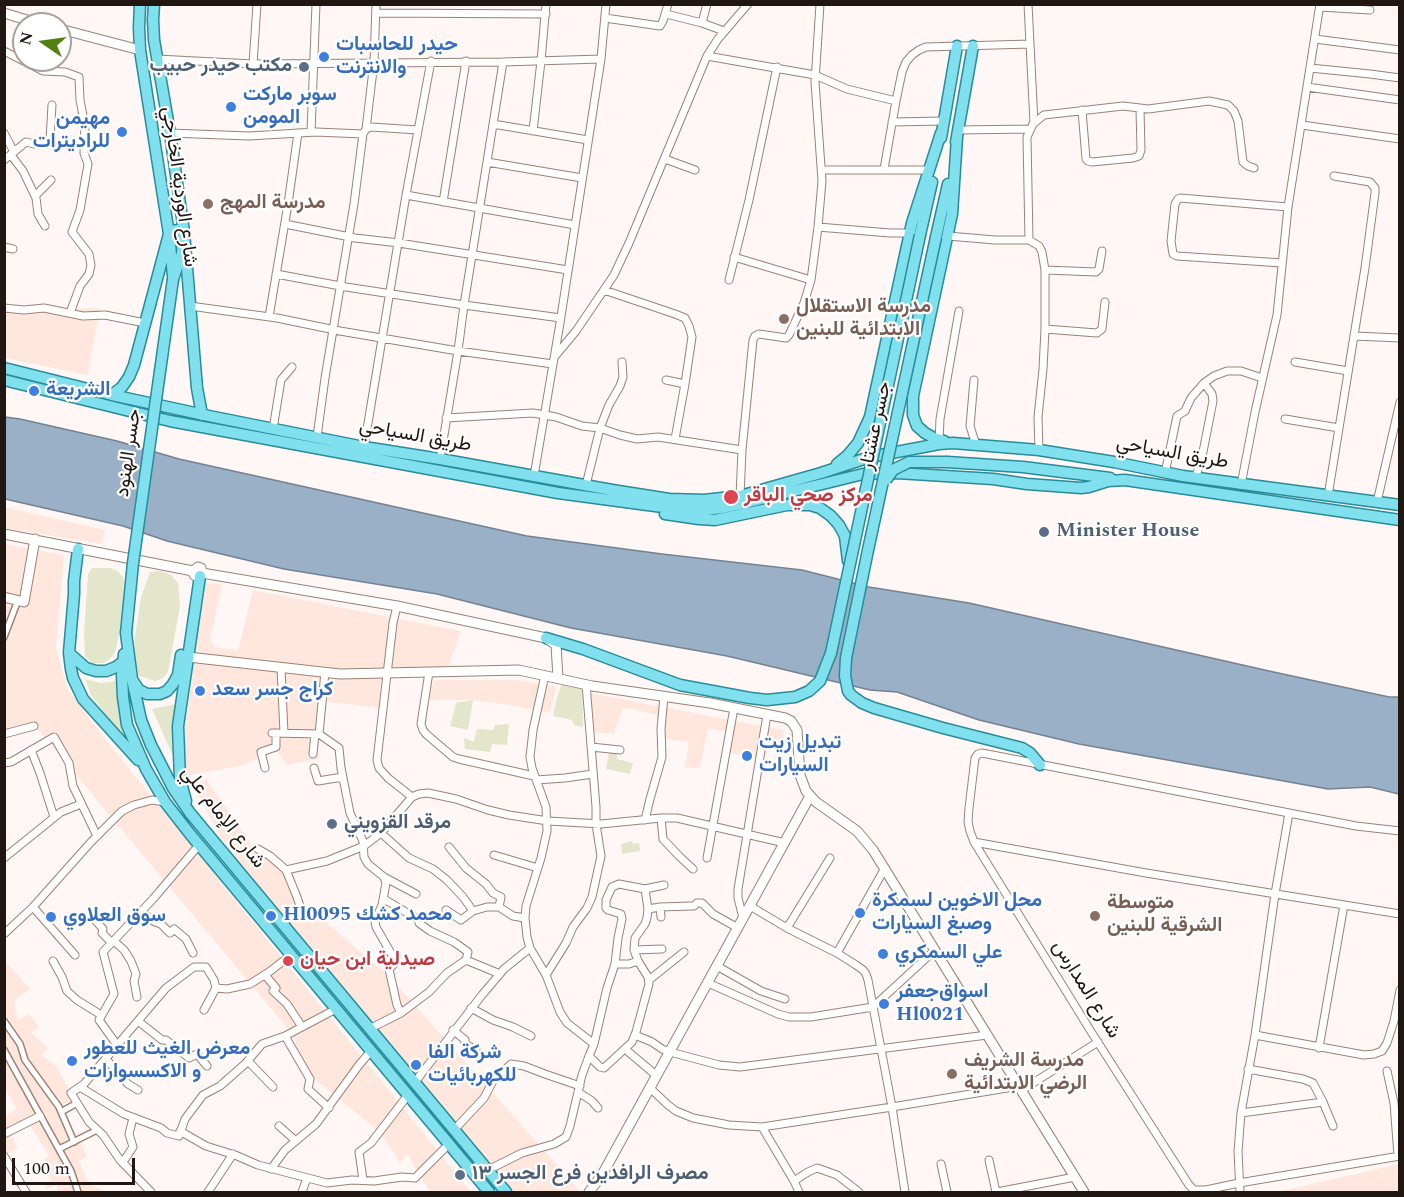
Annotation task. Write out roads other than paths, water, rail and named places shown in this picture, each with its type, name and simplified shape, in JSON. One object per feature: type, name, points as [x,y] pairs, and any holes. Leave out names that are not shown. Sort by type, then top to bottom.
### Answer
[{"type":"main road","name":"شارع الوردية الخارجي","points":[[140,4],[140,50],[169,234],[173,279]]},
{"type":"main road","name":"شارع الوردية الخارجي","points":[[154,4],[153,20],[157,59],[184,232],[182,253],[173,279]]},
{"type":"main road","points":[[821,473],[848,455],[858,443],[870,417],[944,121],[957,46]]},
{"type":"main road","points":[[939,442],[917,426],[913,415],[914,396],[952,214],[958,134],[973,46]]},
{"type":"main road","points":[[915,234],[918,203],[941,133]]},
{"type":"main road","name":"جسر عشتار","points":[[958,134],[846,658],[846,685],[851,695],[874,708],[1022,748],[1030,753],[1040,765]]},
{"type":"main road","points":[[167,221],[176,223],[183,220]]},
{"type":"main road","points":[[112,395],[122,387],[134,365],[169,234],[175,230],[181,230],[184,232],[197,388],[202,415]]},
{"type":"main road","name":"جسر عشتار","points":[[546,638],[667,681],[692,688],[750,698],[767,700],[795,697],[809,691],[820,681],[831,653],[847,580],[915,234]]},
{"type":"main road","name":"جسر الهنود","points":[[126,633],[133,563],[173,279]]},
{"type":"main road","points":[[7,381],[8,368]]},
{"type":"main road","name":"طريق السياحي","points":[[8,368],[112,395],[317,438],[621,492],[689,501],[740,496],[870,457],[939,442],[1039,450],[1195,478],[1400,505]]},
{"type":"main road","name":"طريق السياحي","points":[[7,381],[170,421],[558,493],[648,506],[705,510],[741,504],[863,474],[920,474],[1081,488],[1089,488],[1108,481],[1125,480],[1400,520]]},
{"type":"main road","points":[[879,500],[888,476],[893,470],[909,462],[1023,467],[1125,480]]},
{"type":"main road","points":[[531,488],[534,476]]},
{"type":"main road","points":[[558,493],[715,520],[770,507],[801,504],[820,508],[831,516],[845,536],[848,550],[847,580]]},
{"type":"main road","points":[[82,549],[74,581],[69,653],[73,678],[84,699],[146,769]]},
{"type":"main road","points":[[183,826],[192,815],[180,779],[178,726],[197,574]]},
{"type":"main road","points":[[132,679],[143,693],[154,695],[167,691],[176,680],[197,574]]},
{"type":"main road","name":"شارع الإمام علي","points":[[126,633],[122,675],[128,725],[146,769],[165,802],[489,1192]]},
{"type":"main road","name":"شارع الإمام علي","points":[[126,633],[132,679],[141,720],[151,746],[173,788],[192,815],[506,1192]]},
{"type":"main road","points":[[69,653],[86,668],[96,671],[106,671],[124,661]]},
{"type":"street","points":[[253,64],[257,4]]},
{"type":"street","points":[[311,132],[316,4]]},
{"type":"street","points":[[317,438],[374,62],[376,4]]},
{"type":"street","points":[[533,131],[542,61],[546,4]]},
{"type":"street","points":[[534,476],[601,59],[606,4]]},
{"type":"street","points":[[605,18],[660,26],[668,4]]},
{"type":"street","points":[[702,23],[707,4]]},
{"type":"street","points":[[554,360],[604,290],[622,258],[707,56],[724,31],[748,4]]},
{"type":"street","points":[[740,496],[742,450],[753,340],[759,334],[786,338],[789,335],[804,303],[811,280],[822,181],[815,75],[820,4]]},
{"type":"street","points":[[1028,4],[1032,126],[1027,138],[1029,240]]},
{"type":"street","points":[[1241,484],[1277,315],[1288,207],[1320,6],[1370,10]]},
{"type":"street","points":[[376,13],[546,14]]},
{"type":"street","points":[[666,14],[724,31]]},
{"type":"street","points":[[72,32],[140,50]]},
{"type":"street","points":[[1316,39],[1400,50]]},
{"type":"street","points":[[884,169],[902,72],[912,55],[926,47],[1030,44]]},
{"type":"street","points":[[4,51],[43,71],[65,72],[80,77],[80,100],[85,126],[84,153],[88,165],[80,210],[72,232],[89,254],[91,266],[89,274],[80,286],[70,313]]},
{"type":"street","points":[[707,56],[815,75],[847,89],[896,101]]},
{"type":"street","points":[[157,59],[253,64],[601,59]]},
{"type":"street","points":[[443,202],[466,61]]},
{"type":"street","points":[[364,447],[406,195],[431,62]]},
{"type":"street","points":[[440,459],[503,62]]},
{"type":"street","points":[[729,280],[777,67]]},
{"type":"street","points":[[1310,68],[1400,78]]},
{"type":"street","points":[[1307,87],[1400,100]]},
{"type":"street","points":[[958,134],[1032,126],[1044,115],[1082,110],[1123,106],[1148,109],[1209,101],[1228,105],[1234,111],[1238,121],[1243,162],[1254,168]]},
{"type":"street","points":[[10,156],[26,142],[34,144],[50,140],[52,105]]},
{"type":"street","points":[[1082,110],[1086,156],[1088,161],[1092,162],[1139,156],[1141,150],[1140,109]]},
{"type":"street","points":[[892,122],[944,121]]},
{"type":"street","points":[[493,124],[588,140]]},
{"type":"street","points":[[1302,125],[1400,139]]},
{"type":"street","points":[[170,134],[249,136],[311,132],[364,132],[372,127],[418,130]]},
{"type":"street","points":[[4,133],[10,156],[23,171],[35,196],[38,214],[45,226]]},
{"type":"street","points":[[269,317],[298,133]]},
{"type":"street","points":[[665,159],[695,170]]},
{"type":"street","points":[[487,162],[582,178]]},
{"type":"street","points":[[822,170],[930,170]]},
{"type":"street","points":[[1328,496],[1365,268],[1375,188],[1373,184],[1365,181],[1334,176]]},
{"type":"street","points":[[35,196],[51,180]]},
{"type":"street","points":[[406,195],[575,225]]},
{"type":"street","points":[[1282,263],[1178,256],[1173,254],[1171,241],[1175,204],[1180,198],[1288,207]]},
{"type":"street","points":[[285,224],[348,237],[568,270]]},
{"type":"street","points":[[818,227],[915,234]]},
{"type":"street","points":[[948,236],[1029,240],[1039,246],[1042,252],[1045,270],[1045,329],[1038,417],[1039,450]]},
{"type":"street","points":[[4,247],[13,249]]},
{"type":"street","points":[[1045,270],[1096,272],[1099,270],[1102,251]]},
{"type":"street","points":[[735,257],[811,280]]},
{"type":"street","points":[[276,274],[390,294],[561,318]]},
{"type":"street","points":[[604,290],[685,318],[689,326],[692,337],[675,439]]},
{"type":"street","points":[[1045,329],[1097,333],[1102,329],[1105,302]]},
{"type":"street","points":[[190,306],[269,317],[458,351],[554,360]]},
{"type":"street","points":[[4,308],[44,308],[83,316],[105,315],[145,323]]},
{"type":"street","points":[[939,442],[940,419],[959,311]]},
{"type":"street","points":[[1354,336],[1400,338]]},
{"type":"street","points":[[586,485],[600,428],[623,377],[622,362]]},
{"type":"street","points":[[1295,362],[1348,370]]},
{"type":"street","points":[[273,429],[281,380],[292,367]]},
{"type":"street","points":[[1165,473],[1177,416],[1185,411],[1191,398],[1204,383],[1227,371],[1241,371],[1262,378]]},
{"type":"street","points":[[666,380],[685,384]]},
{"type":"street","points":[[974,380],[969,420],[976,445]]},
{"type":"street","points":[[1195,478],[1201,462],[1213,401],[1212,394],[1204,383]]},
{"type":"street","points":[[1377,502],[1400,402]]},
{"type":"street","points":[[446,418],[545,414],[582,426],[600,428],[637,439],[658,437],[742,450]]},
{"type":"street","points":[[1285,419],[1339,428]]},
{"type":"street","points":[[4,534],[197,574],[397,606],[546,638],[556,645],[558,678]]},
{"type":"street","points":[[4,597],[24,602],[35,539]]},
{"type":"street","points":[[4,637],[18,600]]},
{"type":"street","points":[[397,606],[377,760],[379,768],[412,797]]},
{"type":"street","points":[[188,657],[340,674],[519,670],[586,684],[710,702],[791,721],[795,725],[798,740],[800,775],[810,796],[857,831],[868,843],[1084,1192]]},
{"type":"street","points":[[265,768],[261,752],[276,747],[281,668]]},
{"type":"street","points":[[313,753],[325,672]]},
{"type":"street","points":[[429,672],[421,724],[426,735],[453,757],[535,778],[565,778],[593,774]]},
{"type":"street","points":[[545,675],[533,730],[530,757],[546,807],[548,821],[544,845],[528,898],[525,918],[527,937],[530,948],[546,975],[560,1012],[567,1023],[594,1044]]},
{"type":"street","points":[[546,975],[573,927],[587,908],[592,897],[601,856],[596,824],[586,684]]},
{"type":"street","points":[[645,820],[662,757],[664,696]]},
{"type":"street","points":[[707,858],[734,708]]},
{"type":"street","points":[[744,918],[738,890],[767,715]]},
{"type":"street","points":[[4,734],[34,726]]},
{"type":"street","points":[[277,733],[317,734],[339,748],[350,813],[363,841],[364,857],[368,864],[384,877],[416,894]]},
{"type":"street","points":[[4,763],[11,762],[54,737],[69,763],[73,786],[97,836]]},
{"type":"street","points":[[591,747],[620,750]]},
{"type":"street","points":[[31,750],[54,817]]},
{"type":"street","name":"شارع المدارس","points":[[1040,765],[978,754],[975,758],[968,822],[970,831],[974,842],[1189,1185],[1194,1190],[1206,1190],[1399,1156]]},
{"type":"street","points":[[1040,765],[1356,826],[1400,831]]},
{"type":"street","points":[[314,768],[318,782],[343,777]]},
{"type":"street","points":[[286,870],[327,861],[364,846],[381,833],[412,797],[428,793],[509,815],[548,821],[596,824],[677,818],[784,843]]},
{"type":"street","points":[[589,1192],[602,1175],[810,796]]},
{"type":"street","points":[[4,934],[33,907],[122,811],[152,800],[165,802]]},
{"type":"street","points":[[4,858],[61,812],[81,804]]},
{"type":"street","points":[[1240,1192],[1238,1151],[1241,1113],[1288,813]]},
{"type":"street","points":[[661,818],[663,839],[693,869]]},
{"type":"street","points":[[381,833],[409,858],[433,869],[447,880],[473,911]]},
{"type":"street","points":[[974,842],[1400,914]]},
{"type":"street","points":[[117,1045],[99,1020],[114,994],[103,952],[141,912],[199,844]]},
{"type":"street","points":[[449,847],[466,868],[486,884],[493,893],[501,897],[499,907]]},
{"type":"street","points":[[258,849],[286,870],[301,909],[301,912],[282,922]]},
{"type":"street","points":[[494,855],[538,868]]},
{"type":"street","points":[[787,928],[830,858]]},
{"type":"street","points":[[837,952],[885,868]]},
{"type":"street","points":[[384,877],[386,883],[384,898],[375,921],[376,927],[396,962],[389,969],[401,1013]]},
{"type":"street","points":[[488,1170],[522,1153],[554,1144],[566,1137],[615,964],[623,917],[606,908],[606,900],[612,887],[619,884],[645,889],[664,885]]},
{"type":"street","points":[[589,1056],[604,1068],[632,1042],[635,1035],[649,988],[649,980],[634,950],[635,938],[645,924],[648,909],[645,889]]},
{"type":"street","points":[[592,897],[606,900]]},
{"type":"street","points":[[371,1028],[401,1013],[429,992],[447,973],[466,960],[468,952],[454,942],[430,932],[419,923],[419,920],[384,898]]},
{"type":"street","points":[[648,909],[694,906],[702,903],[713,914],[738,928]]},
{"type":"street","points":[[1319,1048],[1344,905]]},
{"type":"street","points":[[750,906],[787,928],[837,952],[866,974],[892,1107],[905,1192]]},
{"type":"street","points":[[33,907],[75,955]]},
{"type":"street","points":[[446,910],[461,920],[473,911],[487,907],[499,907],[513,916],[525,918]]},
{"type":"street","points":[[660,907],[661,917]]},
{"type":"street","points":[[141,912],[161,924],[170,933],[174,929],[186,939],[193,953]]},
{"type":"street","points":[[95,920],[103,929],[102,933],[124,950],[131,961],[136,974],[134,981],[137,997]]},
{"type":"street","points":[[415,1082],[453,1030],[500,974],[530,948]]},
{"type":"street","points":[[634,950],[662,949]]},
{"type":"street","points":[[708,983],[778,1014],[789,1017],[811,1017],[873,1007],[935,950]]},
{"type":"street","points":[[649,980],[684,951]]},
{"type":"street","points":[[216,988],[227,989],[250,984],[291,955]]},
{"type":"street","points":[[466,960],[500,974]]},
{"type":"street","points":[[53,961],[67,992],[101,1015]]},
{"type":"street","points":[[615,964],[629,964],[638,961]]},
{"type":"street","points":[[717,966],[761,991],[785,999]]},
{"type":"street","points":[[151,1192],[123,1162],[103,1135],[88,1122],[71,1093],[80,1087],[106,1059],[166,988],[194,967],[206,967],[216,988],[204,1010]]},
{"type":"street","points":[[265,975],[276,988],[273,991],[287,1004],[302,1027]]},
{"type":"street","points":[[1255,1035],[1364,1056],[1374,1054],[1382,1050],[1387,1043],[1400,990]]},
{"type":"street","points":[[471,1008],[531,1036]]},
{"type":"street","points":[[80,1087],[124,1114],[179,1136],[185,1119],[203,1095],[220,1086],[249,1061],[262,1044],[285,1036],[336,1009]]},
{"type":"street","points":[[4,1021],[20,1044],[25,1060],[61,1112],[74,1142]]},
{"type":"street","points":[[138,1021],[189,1058],[197,1054],[207,1066]]},
{"type":"street","points":[[453,1030],[465,1040],[465,1044],[476,1050]]},
{"type":"street","points":[[635,1035],[670,1052],[719,1065],[740,1067],[987,1035]]},
{"type":"street","points":[[285,1036],[310,1079],[308,1089],[329,1108]]},
{"type":"street","points":[[650,1088],[676,1111],[693,1118],[729,1125],[762,1126],[1020,1088],[1098,1042]]},
{"type":"street","points":[[625,1049],[657,1076]]},
{"type":"street","points":[[4,1050],[71,1171],[78,1192]]},
{"type":"street","points":[[271,1169],[285,1150],[316,1124],[371,1051]]},
{"type":"street","points":[[106,1059],[128,1084],[138,1090]]},
{"type":"street","points":[[249,1061],[273,1087]]},
{"type":"street","points":[[455,1129],[484,1098],[494,1079],[511,1064],[524,1066],[579,1089],[598,1108]]},
{"type":"street","points":[[1248,1069],[1313,1083],[1332,1126]]},
{"type":"street","points":[[1387,1071],[1394,1103],[1399,1156]]},
{"type":"street","points":[[363,1180],[359,1152],[371,1143],[408,1095]]},
{"type":"street","points":[[1241,1113],[1323,1102]]},
{"type":"street","points":[[61,1112],[77,1103]]},
{"type":"street","points":[[4,1134],[39,1116]]},
{"type":"street","points":[[123,1162],[133,1147],[129,1134],[133,1118]]},
{"type":"street","points":[[279,1126],[296,1142]]},
{"type":"street","points":[[762,1126],[799,1192]]},
{"type":"street","points":[[59,1149],[97,1130]]},
{"type":"street","points":[[180,1131],[206,1146],[258,1165],[327,1183],[415,1178],[449,1144]]},
{"type":"street","points":[[208,1192],[233,1154]]},
{"type":"street","points":[[4,1156],[26,1192]]},
{"type":"street","points":[[989,1160],[996,1192],[1075,1177]]},
{"type":"street","points":[[941,1164],[947,1192]]},
{"type":"street","points":[[794,1181],[817,1168],[837,1175],[859,1192]]},
{"type":"street","points":[[302,1192],[307,1178]]},
{"type":"water","points":[[5,417],[117,441],[179,459],[527,536],[802,570],[869,587],[969,603],[1269,671],[1389,697],[1399,697],[1399,794],[1370,787],[1328,789],[1079,744],[979,720],[897,692],[870,690],[727,656],[571,628],[437,594],[284,569],[167,541],[123,526],[5,499]]},
{"type":"place","name":"حيدر للحاسبات والانترنت","points":[[324,57]]},
{"type":"place","name":"مكتب حيدر حبيب","points":[[304,67]]},
{"type":"place","name":"سوبر ماركت المومن","points":[[231,107]]},
{"type":"place","name":"مهيمن للراديترات","points":[[122,132]]},
{"type":"place","name":"مدرسة المهج","points":[[208,204]]},
{"type":"place","name":"مدرسة الاستقلال الابتدائية للبنين","points":[[784,319]]},
{"type":"place","name":"الشريعة","points":[[34,391]]},
{"type":"place","name":"مركز صحي الباقر","points":[[731,497]]},
{"type":"place","name":"Minister House","points":[[1044,532]]},
{"type":"place","name":"كراج جسر سعد","points":[[200,691]]},
{"type":"place","name":"تبديل زيت السيارات","points":[[747,756]]},
{"type":"place","name":"مرقد القزويني","points":[[332,824]]},
{"type":"place","name":"محل الاخوين لسمكرة وصبغ السيارات","points":[[860,913]]},
{"type":"place","name":"Hl0095 محمد كشك","points":[[271,916]]},
{"type":"place","name":"متوسطة الشرقية للبنين","points":[[1095,916]]},
{"type":"place","name":"سوق العلاوي","points":[[51,917]]},
{"type":"place","name":"علي السمكري","points":[[883,954]]},
{"type":"place","name":"صيدلية ابن حيان","points":[[288,961]]},
{"type":"place","name":"اسواق‌جعفر Hl0021","points":[[884,1004]]},
{"type":"place","name":"معرض الغيث للعطور و الاكسسوارات","points":[[72,1061]]},
{"type":"place","name":"شركة الفا للكهربائيات","points":[[416,1065]]},
{"type":"place","name":"مدرسة الشريف الرضي الابتدائية","points":[[952,1074]]},
{"type":"place","name":"مصرف الرافدين فرع الجسر ١٣","points":[[460,1175]]}]
